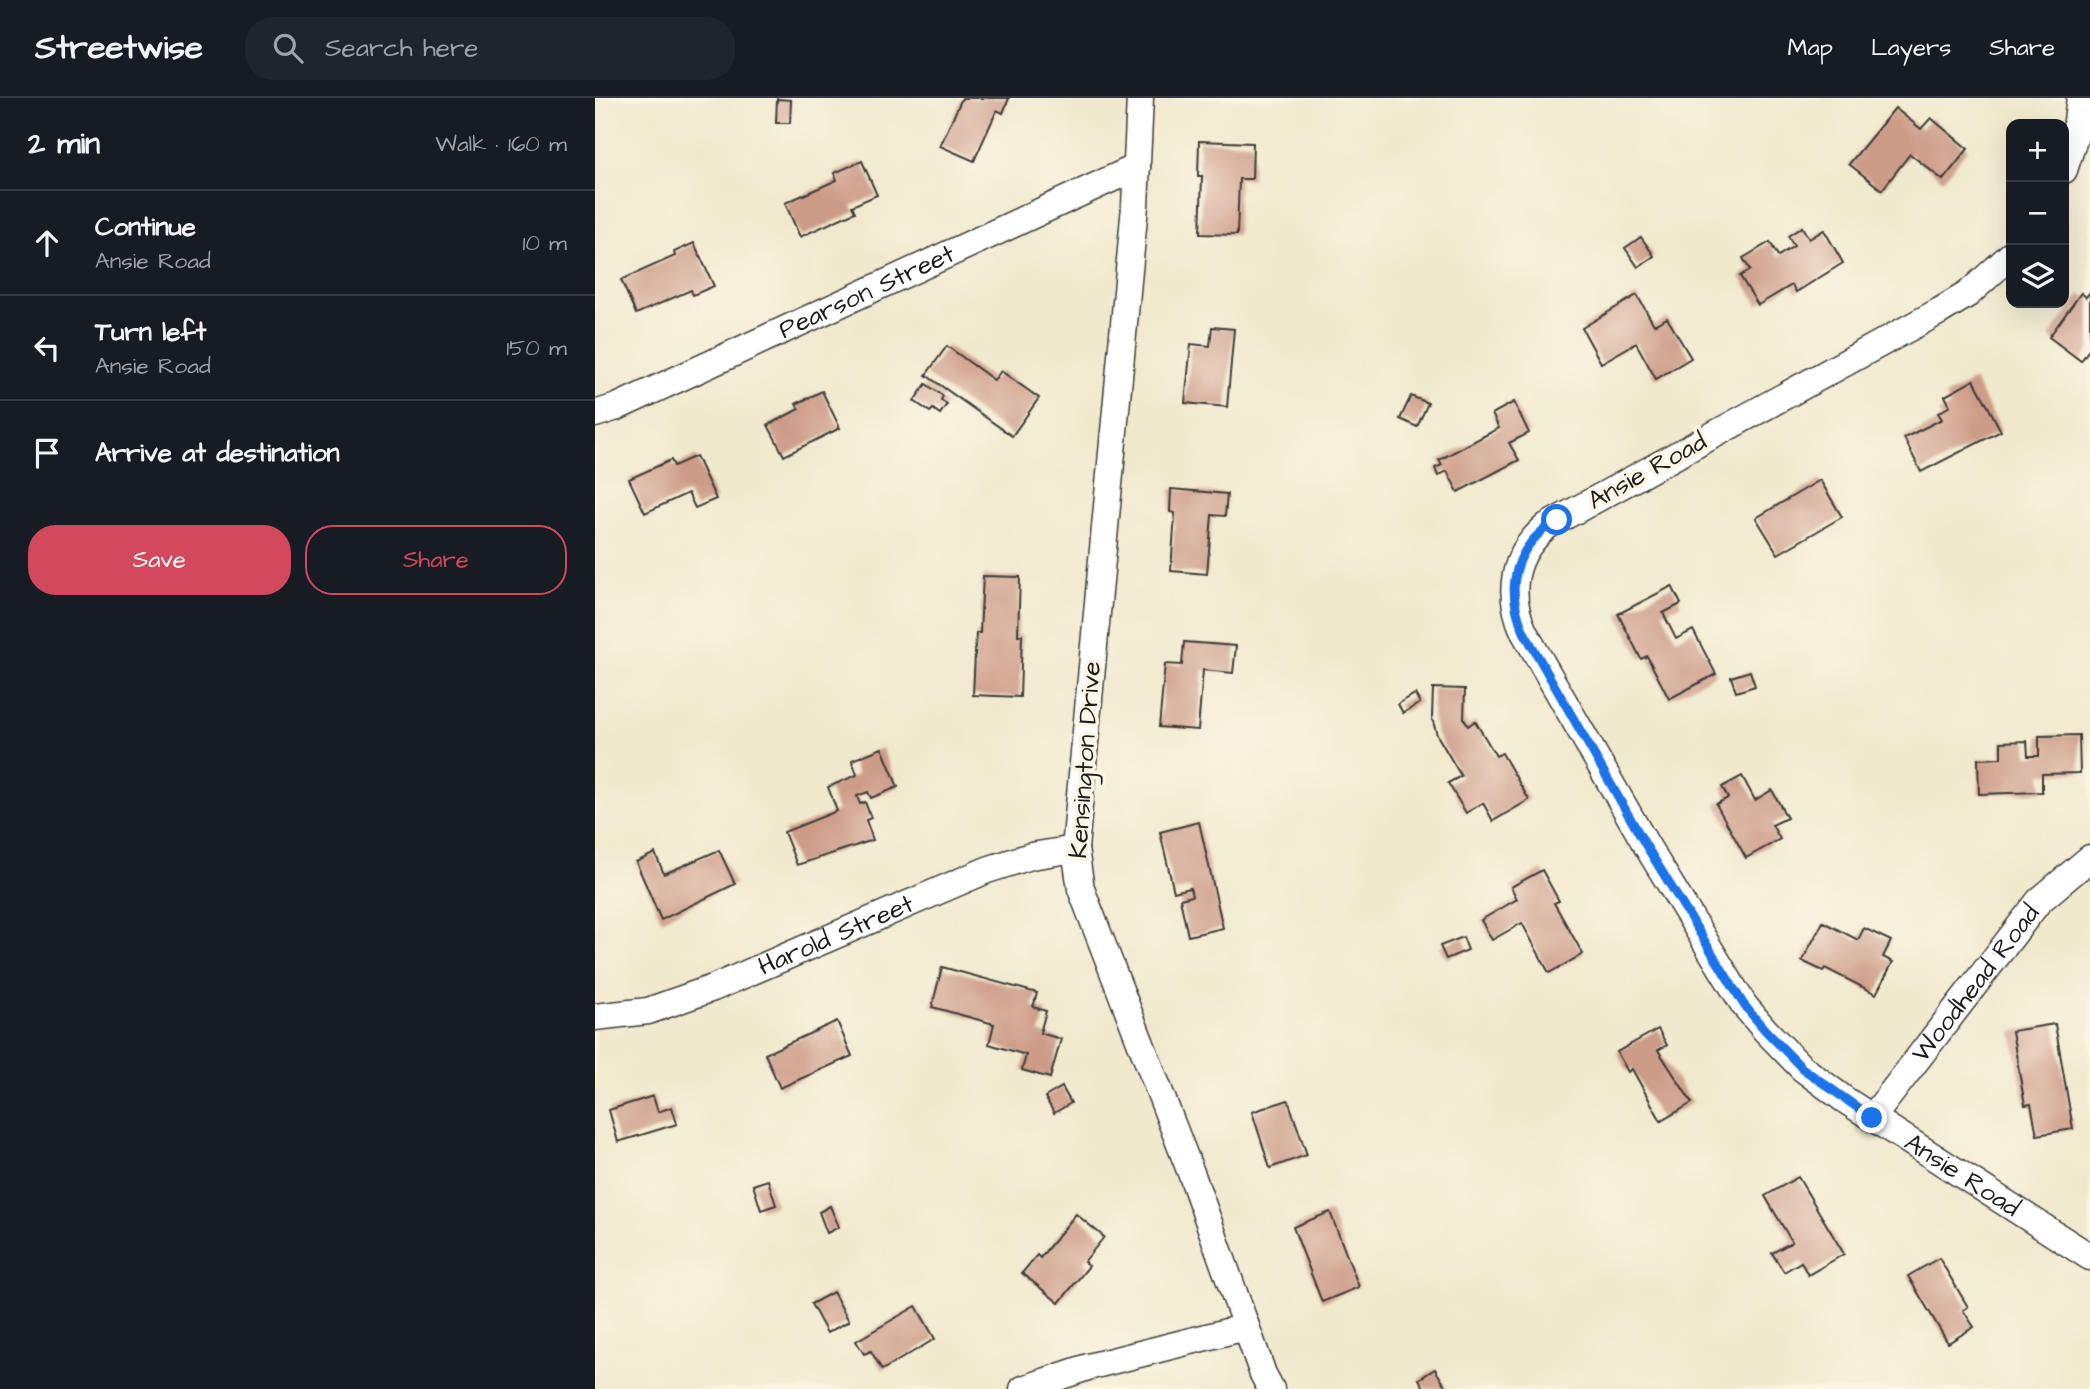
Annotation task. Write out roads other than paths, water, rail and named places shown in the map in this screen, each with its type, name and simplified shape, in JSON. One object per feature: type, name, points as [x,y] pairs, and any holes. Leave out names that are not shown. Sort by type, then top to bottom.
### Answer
[{"type":"street","name":"Kensington Drive","points":[[1140,98],[1135,206],[1075,849],[1081,889],[1271,1389]]},
{"type":"street","points":[[2069,155],[2075,136],[2080,98]]},
{"type":"street","name":"Pearson Street","points":[[595,415],[1137,167]]},
{"type":"street","name":"Ansie Road","points":[[2006,260],[1976,287],[1940,311],[1547,526],[1525,550],[1514,580],[1514,601],[1524,632],[1645,844],[1744,1005],[1765,1030],[1802,1068],[1872,1118],[2090,1257]]},
{"type":"street","name":"Harold Street","points":[[595,1017],[648,1011],[987,870],[1031,856],[1075,849]]},
{"type":"street","name":"Woodhead Road","points":[[1872,1118],[2039,901],[2090,858]]},
{"type":"street","points":[[1023,1389],[1088,1367],[1246,1327]]}]
